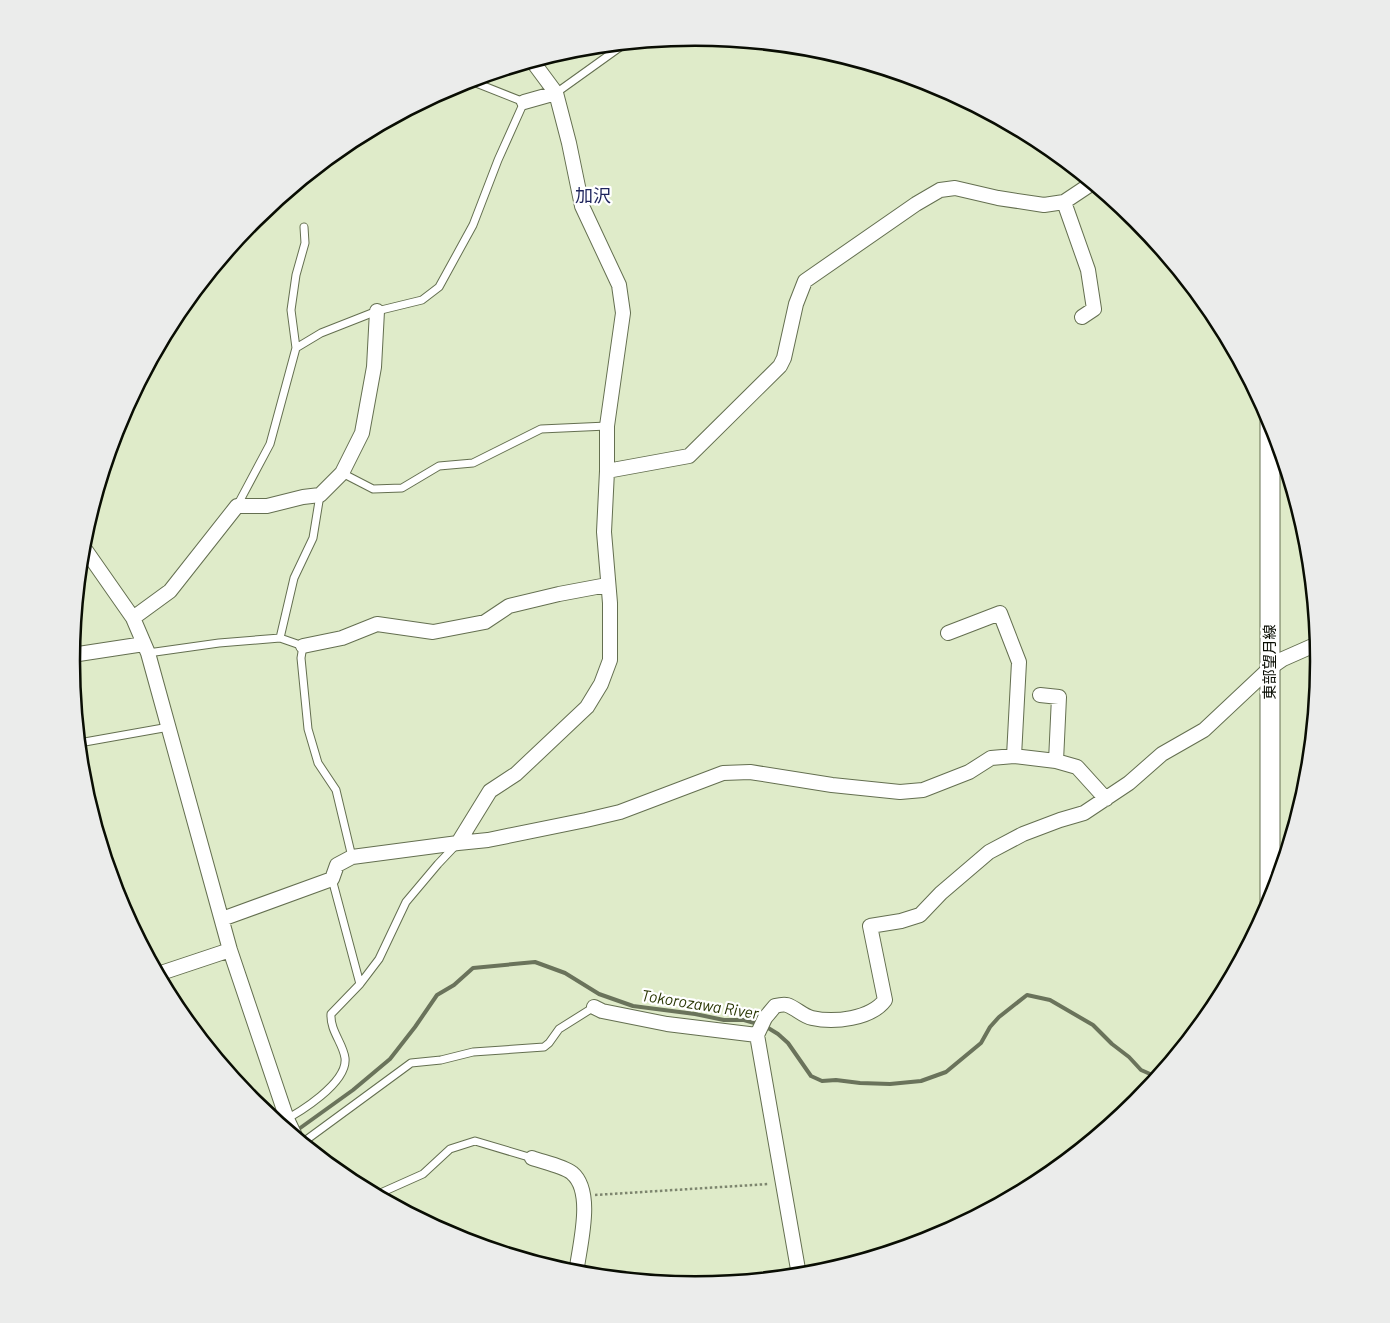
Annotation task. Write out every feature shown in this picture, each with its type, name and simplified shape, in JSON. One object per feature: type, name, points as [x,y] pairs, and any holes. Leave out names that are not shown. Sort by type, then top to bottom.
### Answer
[{"type":"main road","name":"東部望月線","points":[[1270,444],[1270,879]]},
{"type":"street","points":[[458,843],[490,791],[516,774],[587,707],[602,684],[610,660],[610,603],[604,532],[607,426],[623,313],[619,285],[582,206],[556,93],[537,67]]},
{"type":"street","points":[[524,102],[556,93]]},
{"type":"street","points":[[607,471],[689,456],[780,366],[784,358],[796,304],[806,280],[916,204],[940,190],[956,188],[998,198],[1044,205],[1064,202],[1087,187]]},
{"type":"street","points":[[1064,202],[1088,270],[1094,308],[1082,317]]},
{"type":"street","points":[[134,618],[170,591],[237,506],[267,506],[320,495],[342,473],[362,432],[374,366],[377,311]]},
{"type":"street","points":[[89,555],[134,618],[146,648],[230,950],[282,1117]]},
{"type":"street","points":[[303,646],[342,638],[377,624],[433,632],[485,622],[509,606],[607,585]]},
{"type":"street","points":[[948,633],[1000,613],[1019,662],[1014,756]]},
{"type":"street","points":[[798,1268],[757,1035],[775,1006],[786,1005],[811,1018],[844,1020],[864,1015],[882,1005],[885,1000],[870,926],[901,921],[920,915],[941,893],[989,852],[1023,834],[1084,813],[1129,783],[1162,754],[1204,730],[1270,668],[1283,659],[1310,647]]},
{"type":"street","points":[[80,654],[146,648]]},
{"type":"street","points":[[1040,695],[1059,697],[1056,761]]},
{"type":"street","points":[[222,919],[332,879],[337,865],[352,857],[488,840],[620,812],[723,773],[750,772],[832,785],[900,792],[923,790],[970,772],[991,758],[1014,756],[1056,761],[1077,767],[1106,798]]},
{"type":"street","points":[[164,972],[230,950]]},
{"type":"street","points":[[594,1007],[602,1011],[667,1024],[757,1035]]},
{"type":"street","points":[[532,1158],[570,1172],[580,1182],[584,1196],[582,1234],[577,1265]]},
{"type":"lane","points":[[556,93],[613,52]]},
{"type":"lane","points":[[296,348],[321,333],[377,311],[422,300],[439,287],[472,225],[524,102],[482,85]]},
{"type":"lane","points":[[237,506],[270,444],[296,348],[292,310],[296,275],[306,243],[304,226]]},
{"type":"lane","points":[[342,473],[373,489],[402,488],[440,466],[473,463],[541,429],[607,426]]},
{"type":"lane","points":[[280,638],[294,578],[313,538],[320,495]]},
{"type":"lane","points":[[146,648],[280,638],[303,646],[301,658],[308,729],[318,763],[336,790],[352,857]]},
{"type":"lane","points":[[85,742],[168,727]]},
{"type":"lane","points":[[285,1120],[331,1088],[344,1072],[345,1058],[331,1022],[331,1014],[360,984],[378,959],[406,902],[458,843]]},
{"type":"lane","points":[[332,879],[360,984]]},
{"type":"lane","points":[[307,1139],[411,1063],[440,1060],[473,1052],[544,1047],[559,1029],[594,1007]]},
{"type":"lane","points":[[383,1192],[423,1174],[450,1149],[475,1141],[532,1158]]},
{"type":"path","points":[[584,1196],[782,1183]]},
{"type":"waterway","name":"Tokorozawa River","points":[[297,1130],[353,1090],[390,1059],[437,995],[454,985],[473,968],[535,962],[565,973],[599,994],[633,1006],[695,1014],[724,1020],[744,1020],[758,1024]]},
{"type":"waterway","name":"Tokorozawa River","points":[[765,1026],[788,1043],[811,1076],[822,1081],[836,1080],[890,1084],[921,1081],[946,1072],[981,1043],[990,1027],[999,1017],[1027,995],[1050,1000],[1093,1025],[1141,1070],[1151,1074]]},
{"type":"district","name":"加沢","points":[[593,196]]}]
